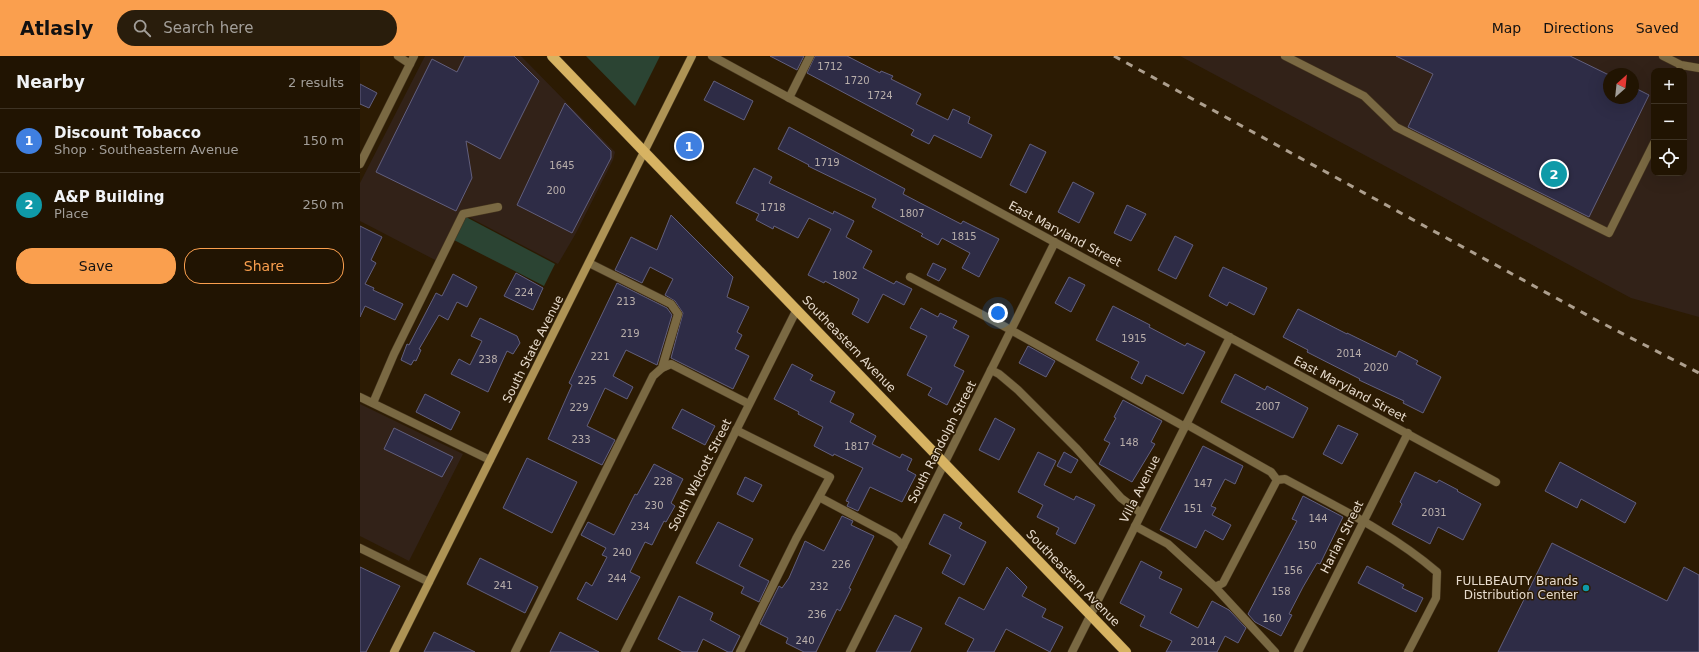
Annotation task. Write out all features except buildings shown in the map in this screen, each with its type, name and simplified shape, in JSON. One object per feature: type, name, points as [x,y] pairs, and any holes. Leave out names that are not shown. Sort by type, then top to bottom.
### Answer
[{"type":"main road","name":"Southeastern Avenue","points":[[552,56],[945,462],[1126,652]]},
{"type":"street","points":[[360,164],[412,60],[398,56]]},
{"type":"street","name":"South State Avenue","points":[[394,652],[692,56]]},
{"type":"street","name":"East Maryland Street","points":[[712,56],[1496,482]]},
{"type":"street","points":[[789,98],[810,56]]},
{"type":"street","points":[[1285,56],[1364,96],[1396,127],[1609,233],[1651,149]]},
{"type":"street","points":[[1663,56],[1681,68]]},
{"type":"street","points":[[1687,68],[1699,68]]},
{"type":"street","points":[[373,403],[394,354],[463,214],[498,207]]},
{"type":"street","name":"South Randolph Street","points":[[850,652],[1055,242]]},
{"type":"street","points":[[589,264],[671,304],[678,314],[662,368]]},
{"type":"street","points":[[910,277],[1271,472],[1277,480]]},
{"type":"street","name":"South Walcott Street","points":[[625,652],[797,309]]},
{"type":"street","name":"Villa Avenue","points":[[1072,652],[1230,337]]},
{"type":"street","points":[[515,652],[653,376],[662,368],[671,364],[749,404]]},
{"type":"street","points":[[991,370],[999,374],[1018,390],[1076,448],[1121,498],[1141,513]]},
{"type":"street","points":[[360,397],[490,460]]},
{"type":"street","points":[[736,430],[830,477],[767,595],[740,652]]},
{"type":"street","name":"Harlan Street","points":[[1298,652],[1408,433]]},
{"type":"street","points":[[1277,480],[1285,479],[1364,522],[1419,556],[1437,572],[1436,598],[1408,652]]},
{"type":"street","points":[[1215,586],[1222,584],[1277,480]]},
{"type":"street","points":[[819,497],[894,537],[903,546]]},
{"type":"street","points":[[1135,526],[1168,544],[1215,586],[1275,652]]},
{"type":"street","points":[[360,548],[429,582]]},
{"type":"shaded area","points":[[425,56],[521,56],[615,152],[613,160],[576,233],[558,264],[463,214],[439,262],[360,221],[360,183]]},
{"type":"shaded area","points":[[1180,56],[1699,56],[1699,317],[1631,298]]},
{"type":"shaded area","points":[[360,404],[463,454],[409,561],[360,536]]},
{"type":"green space","points":[[586,56],[660,56],[635,106]]},
{"type":"green space","points":[[466,217],[555,264],[544,286],[454,240]]},
{"type":"railway","points":[[1114,56],[1598,321],[1699,373]]},
{"type":"place","name":"Discount Tobacco","points":[[689,146]]},
{"type":"place","name":"A&P Building","points":[[1554,174]]},
{"type":"place","name":"FULLBEAUTY Brands Distribution Center","points":[[1586,588]]}]
